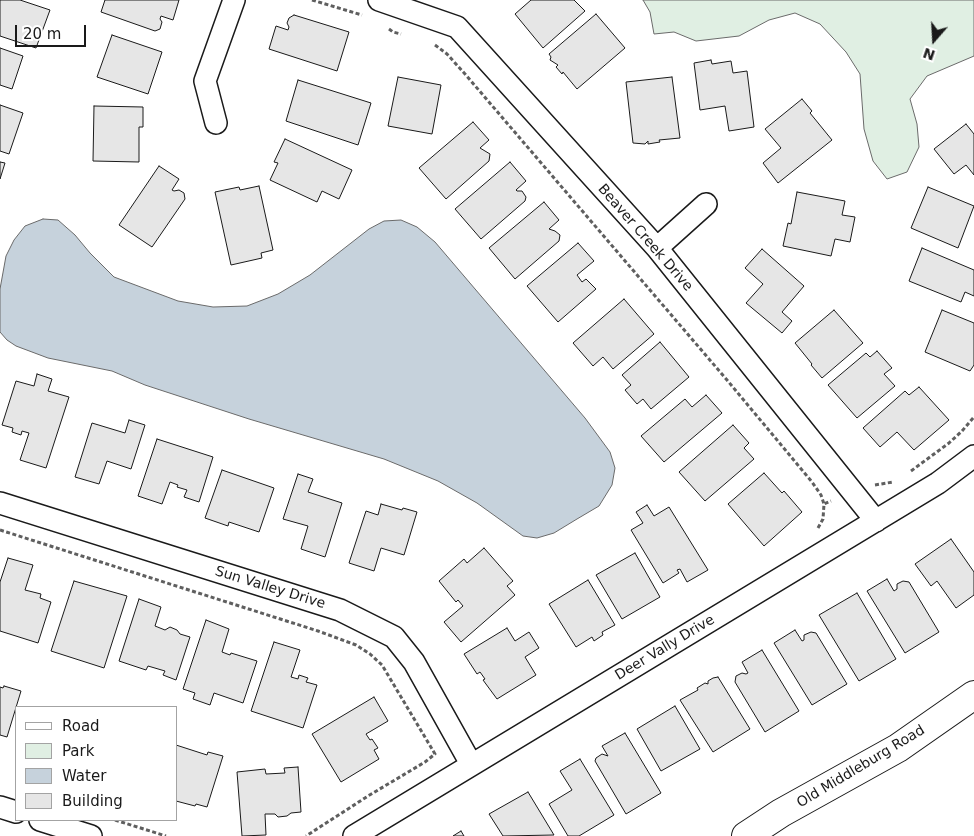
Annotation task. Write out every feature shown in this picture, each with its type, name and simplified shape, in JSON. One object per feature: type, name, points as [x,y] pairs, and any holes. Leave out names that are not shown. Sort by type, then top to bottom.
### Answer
[{"type":"main road","name":"Old Middleburg Road","points":[[746,836],[782,813],[898,748],[974,695]]},
{"type":"street","points":[[216,123],[205,81],[234,0]]},
{"type":"street","name":"Beaver Creek Drive","points":[[379,0],[457,27],[657,248],[876,521]]},
{"type":"street","points":[[657,248],[706,204]]},
{"type":"street","name":"Deer Vally Drive","points":[[354,836],[938,483],[974,456]]},
{"type":"street","name":"Sun Valley Drive","points":[[0,503],[340,610],[394,636],[414,662],[472,764]]},
{"type":"street","points":[[0,807],[15,812]]},
{"type":"street","points":[[43,821],[90,836]]},
{"type":"path","points":[[312,0],[364,16]]},
{"type":"path","points":[[386,26],[393,32],[408,35]]},
{"type":"path","points":[[430,41],[447,54],[721,373],[812,482],[824,504]]},
{"type":"path","points":[[0,530],[318,631],[356,646],[370,654],[382,665],[435,754],[306,836]]},
{"type":"path","points":[[118,821],[166,836]]},
{"type":"green space","points":[[643,0],[974,0],[974,56],[927,76],[910,99],[917,124],[919,147],[907,172],[887,179],[873,161],[864,129],[860,74],[846,52],[820,24],[795,13],[769,20],[739,36],[696,41],[674,32],[654,34],[650,12]]},
{"type":"water","points":[[43,219],[58,220],[75,235],[114,277],[178,301],[213,307],[247,306],[278,294],[310,275],[369,229],[384,221],[401,220],[417,227],[435,242],[585,418],[610,452],[615,468],[612,485],[599,506],[554,533],[537,538],[523,536],[477,503],[438,481],[384,459],[249,419],[145,385],[112,371],[48,358],[16,346],[0,332],[0,289],[6,256],[14,240],[25,226]]},
{"type":"building","points":[[0,0],[20,0],[50,10],[36,48],[0,36]]},
{"type":"building","points":[[105,0],[179,0],[173,20],[161,16],[160,29],[155,31],[101,12]]},
{"type":"building","points":[[531,0],[574,0],[585,11],[543,48],[515,14]]},
{"type":"building","points":[[596,14],[625,48],[577,89],[563,72],[562,74],[556,67],[558,65],[550,60],[549,54]]},
{"type":"building","points":[[294,15],[349,32],[337,71],[269,49],[276,26],[288,30],[287,23],[289,18]]},
{"type":"building","points":[[112,35],[162,52],[148,94],[97,77]]},
{"type":"building","points":[[0,48],[23,56],[12,89],[0,85]]},
{"type":"building","points":[[711,60],[712,64],[731,61],[733,73],[747,71],[754,127],[729,131],[725,106],[700,110],[694,63]]},
{"type":"building","points":[[398,77],[441,85],[432,134],[388,126]]},
{"type":"building","points":[[672,77],[680,138],[659,140],[660,142],[648,144],[648,141],[645,144],[633,143],[626,82]]},
{"type":"building","points":[[298,80],[371,103],[358,145],[286,121]]},
{"type":"building","points":[[802,99],[812,111],[810,113],[832,140],[778,183],[763,163],[781,148],[765,129]]},
{"type":"building","points":[[0,105],[23,113],[9,154],[0,151]]},
{"type":"building","points":[[94,106],[143,107],[143,127],[139,127],[139,162],[93,161]]},
{"type":"building","points":[[473,122],[489,140],[480,148],[490,154],[489,161],[446,199],[419,168]]},
{"type":"building","points":[[966,124],[974,134],[974,175],[966,165],[954,174],[934,149]]},
{"type":"building","points":[[285,139],[352,170],[339,199],[322,191],[317,202],[270,180],[278,163],[274,162]]},
{"type":"building","points":[[0,162],[5,163],[0,179]]},
{"type":"building","points":[[510,162],[526,181],[516,190],[522,191],[526,197],[525,201],[481,239],[455,209]]},
{"type":"building","points":[[159,166],[179,179],[172,190],[179,190],[184,193],[185,199],[152,247],[119,225]]},
{"type":"building","points":[[259,186],[273,250],[261,253],[262,258],[231,265],[215,192],[239,187],[240,190]]},
{"type":"building","points":[[928,187],[974,206],[958,248],[911,228]]},
{"type":"building","points":[[797,192],[845,201],[842,215],[855,217],[850,242],[835,239],[831,256],[783,246],[788,223],[791,224]]},
{"type":"building","points":[[544,202],[559,220],[549,229],[560,235],[559,241],[515,279],[489,248]]},
{"type":"building","points":[[578,243],[594,261],[577,275],[582,282],[586,279],[596,289],[558,322],[527,286]]},
{"type":"building","points":[[922,248],[974,270],[974,296],[965,292],[961,302],[909,281]]},
{"type":"building","points":[[762,249],[804,286],[782,312],[792,321],[782,333],[746,303],[763,284],[745,268]]},
{"type":"building","points":[[624,299],[654,334],[613,369],[603,357],[593,366],[573,343]]},
{"type":"building","points":[[834,310],[863,343],[822,378],[795,343]]},
{"type":"building","points":[[942,310],[974,323],[974,365],[970,371],[925,352]]},
{"type":"building","points":[[660,342],[689,377],[651,409],[643,399],[637,404],[625,390],[631,385],[622,375]]},
{"type":"building","points":[[877,351],[892,368],[884,374],[895,386],[857,418],[828,385],[866,353],[870,357]]},
{"type":"building","points":[[37,374],[52,379],[48,391],[69,397],[46,468],[20,460],[29,433],[22,431],[21,435],[12,432],[13,428],[2,425],[16,381],[34,386]]},
{"type":"building","points":[[919,387],[949,420],[914,450],[897,432],[880,447],[863,428],[905,391],[909,395]]},
{"type":"building","points":[[706,395],[722,413],[664,462],[641,436],[685,399],[692,407]]},
{"type":"building","points":[[129,420],[145,425],[131,469],[107,461],[99,484],[75,477],[92,423],[125,433]]},
{"type":"building","points":[[733,425],[749,443],[744,448],[754,459],[705,501],[679,472]]},
{"type":"building","points":[[157,439],[213,457],[199,502],[184,497],[187,490],[177,487],[178,485],[170,482],[162,504],[138,496]]},
{"type":"building","points":[[222,470],[274,488],[259,532],[229,522],[228,526],[205,518]]},
{"type":"building","points":[[764,473],[782,493],[784,491],[802,512],[764,546],[728,504]]},
{"type":"building","points":[[298,474],[313,479],[308,492],[342,503],[325,557],[301,549],[308,526],[283,519]]},
{"type":"building","points":[[381,504],[417,512],[404,555],[381,548],[374,571],[349,563],[366,511],[378,515]]},
{"type":"building","points":[[647,505],[654,516],[669,507],[708,570],[687,582],[680,569],[677,570],[679,573],[663,583],[631,530],[643,523],[636,512]]},
{"type":"building","points":[[951,539],[974,572],[974,595],[956,608],[937,581],[931,586],[915,564]]},
{"type":"building","points":[[484,548],[513,581],[507,586],[515,595],[461,642],[444,622],[463,606],[458,600],[456,602],[439,581],[464,559],[467,563]]},
{"type":"building","points":[[635,553],[660,597],[622,619],[596,575]]},
{"type":"building","points":[[8,558],[33,565],[25,590],[41,594],[40,598],[51,602],[38,643],[0,631],[0,582]]},
{"type":"building","points":[[887,579],[894,591],[897,589],[897,584],[903,581],[909,582],[939,632],[905,653],[867,591]]},
{"type":"building","points":[[588,580],[615,625],[602,632],[603,635],[594,641],[592,637],[576,647],[549,604]]},
{"type":"building","points":[[74,581],[127,596],[104,668],[51,651]]},
{"type":"building","points":[[857,593],[896,659],[859,681],[819,615]]},
{"type":"building","points":[[139,599],[161,607],[155,626],[165,630],[170,627],[177,630],[180,634],[190,637],[176,680],[163,675],[165,671],[148,666],[146,670],[119,661]]},
{"type":"building","points":[[206,620],[229,629],[222,652],[257,661],[243,703],[214,693],[210,705],[193,699],[195,693],[183,689]]},
{"type":"building","points":[[507,628],[515,641],[529,632],[539,648],[525,657],[536,675],[497,699],[483,680],[485,679],[480,672],[477,674],[464,654]]},
{"type":"building","points":[[795,630],[802,641],[804,640],[804,635],[811,632],[816,633],[847,684],[812,705],[774,643]]},
{"type":"building","points":[[274,642],[300,650],[291,677],[298,679],[299,675],[308,678],[306,682],[317,685],[303,728],[251,711]]},
{"type":"building","points":[[762,650],[799,711],[765,732],[735,682],[736,676],[748,673],[742,662]]},
{"type":"building","points":[[718,677],[750,729],[713,752],[680,700],[698,690],[697,688],[705,683],[708,684],[708,681]]},
{"type":"building","points":[[4,686],[21,691],[7,737],[0,735],[0,687],[3,688]]},
{"type":"building","points":[[374,697],[388,721],[366,734],[378,748],[374,750],[379,759],[341,782],[312,734]]},
{"type":"building","points":[[675,706],[700,749],[661,771],[637,729]]},
{"type":"building","points":[[625,733],[661,793],[626,814],[595,761],[602,754],[608,756],[602,746]]},
{"type":"building","points":[[178,746],[207,755],[208,752],[223,756],[207,807],[196,804],[195,806],[178,802]]},
{"type":"building","points":[[580,759],[614,815],[579,836],[568,836],[549,804],[572,790],[560,771]]},
{"type":"building","points":[[298,767],[301,812],[278,817],[275,814],[265,814],[266,835],[242,836],[237,772],[265,769],[266,774],[285,773],[284,768]]},
{"type":"building","points":[[528,792],[554,835],[503,836],[489,814]]},
{"type":"building","points":[[461,831],[464,836],[453,836]]}]
